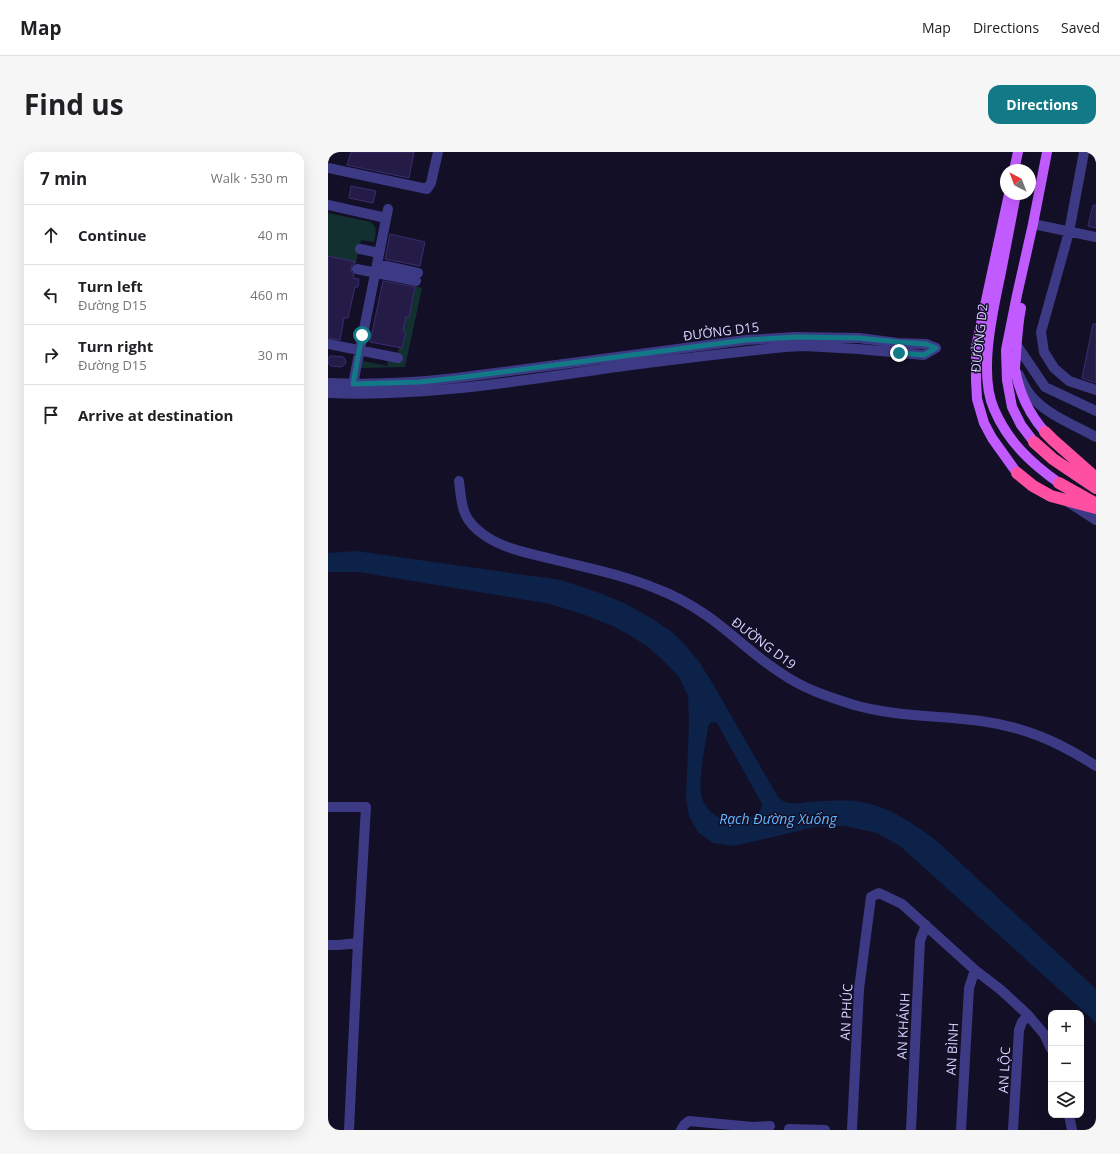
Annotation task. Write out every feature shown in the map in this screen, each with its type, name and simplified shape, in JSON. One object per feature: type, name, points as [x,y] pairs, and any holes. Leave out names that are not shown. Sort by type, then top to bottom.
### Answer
[{"type":"highway","points":[[1045,432],[1096,478]]},
{"type":"highway","points":[[1034,442],[1053,459],[1096,488]]},
{"type":"highway","points":[[1017,473],[1033,486],[1051,496],[1096,508]]},
{"type":"highway","points":[[1059,484],[1096,504]]},
{"type":"main road","points":[[1015,164],[1018,152]]},
{"type":"main road","points":[[1022,164],[1024,152]]},
{"type":"main road","points":[[1045,432],[1034,418],[1028,406],[1020,387],[1015,368],[1016,344],[1020,314],[1047,152]]},
{"type":"main road","points":[[1034,442],[1021,425],[1012,407],[1007,380],[1006,350],[1053,152]]},
{"type":"main road","name":"ĐƯỜNG D2","points":[[1008,200],[976,348],[976,380],[977,399],[984,423],[992,438],[1017,473]]},
{"type":"main road","name":"ĐƯỜNG D2","points":[[1015,200],[992,316],[987,360],[988,387],[993,408],[1007,434],[1021,452],[1059,484]]},
{"type":"street","points":[[328,168],[427,188],[430,186],[438,152]]},
{"type":"street","points":[[1084,152],[1068,232],[1041,332],[1044,352],[1054,368],[1069,381],[1096,390]]},
{"type":"street","points":[[328,206],[387,213],[353,384]]},
{"type":"street","points":[[1036,225],[1096,237]]},
{"type":"street","points":[[360,249],[379,253]]},
{"type":"street","points":[[357,269],[376,268],[417,277]]},
{"type":"street","name":"ĐƯỜNG D15","points":[[328,383],[353,384],[420,382],[746,340],[796,337],[859,338],[926,344],[936,348],[924,355],[858,349],[785,346],[662,360],[552,376],[436,390],[376,394],[328,393]]},
{"type":"street","points":[[328,344],[398,358]]},
{"type":"street","points":[[1016,344],[1045,387],[1096,411]]},
{"type":"street","points":[[1015,368],[1030,395],[1037,403],[1056,416],[1096,436]]},
{"type":"street","name":"ĐƯỜNG D19","points":[[459,481],[463,512],[482,534],[497,543],[514,550],[614,574],[658,589],[682,600],[706,615],[780,673],[798,684],[823,695],[853,705],[879,711],[1002,724],[1027,731],[1052,741],[1075,752],[1096,766]]},
{"type":"street","points":[[1064,500],[1096,520]]},
{"type":"street","points":[[328,807],[366,806],[348,1130]]},
{"type":"street","name":"AN PHÚC","points":[[852,1130],[859,989],[871,897],[879,893],[902,904],[926,925]]},
{"type":"street","points":[[926,925],[975,970],[1002,990],[1028,1015],[1044,1034],[1050,1046]]},
{"type":"street","name":"AN KHÁNH","points":[[911,1130],[920,941],[926,925]]},
{"type":"street","points":[[328,945],[358,943]]},
{"type":"street","name":"AN BÌNH","points":[[961,1130],[969,988],[975,970]]},
{"type":"street","name":"AN LỘC","points":[[1013,1130],[1019,1030],[1022,1022],[1028,1015]]},
{"type":"street","points":[[1070,1118],[1072,1130]]},
{"type":"street","points":[[681,1130],[688,1121],[753,1129],[770,1126]]},
{"type":"street","points":[[789,1128],[825,1130]]},
{"type":"green space","points":[[328,213],[371,222],[375,227],[376,234],[374,242],[361,240],[356,262],[328,256]]},
{"type":"green space","points":[[415,286],[422,288],[405,367],[361,368],[363,361],[387,366],[388,359],[397,355],[399,348],[402,348],[406,332],[403,331],[406,317],[409,317]]},
{"type":"water","name":"Rạch Đường Xuống","points":[[356,551],[561,580],[624,603],[651,618],[672,632],[699,662],[778,797],[783,801],[795,803],[856,801],[868,803],[879,806],[900,816],[919,828],[938,842],[1096,989],[1096,1024],[1084,1010],[1082,1010],[900,846],[877,833],[845,826],[815,827],[734,846],[713,843],[698,832],[689,816],[686,800],[689,721],[688,696],[679,677],[664,661],[648,647],[631,636],[613,626],[550,604],[358,572],[328,572],[328,553]],"holes":[[[710,723],[717,723],[762,804],[759,813],[734,820],[726,820],[721,818],[713,814],[706,806],[702,798],[701,773],[708,727]]]},
{"type":"building","points":[[351,152],[414,152],[409,178],[347,165]]},
{"type":"building","points":[[351,186],[376,191],[373,203],[349,198]]},
{"type":"building","points":[[1093,205],[1096,205],[1096,228],[1088,226]]},
{"type":"building","points":[[390,234],[425,242],[420,266],[385,259]]},
{"type":"building","points":[[328,256],[356,262],[352,265],[351,271],[354,274],[353,278],[359,279],[358,287],[355,287],[348,318],[344,318],[340,340],[328,338]]},
{"type":"building","points":[[383,281],[415,287],[409,318],[406,317],[403,331],[406,332],[402,348],[370,342]]},
{"type":"building","points":[[1093,324],[1096,324],[1096,383],[1082,378]]},
{"type":"building","points":[[330,356],[343,357],[346,363],[342,367],[331,366],[328,363],[328,358]]},
{"type":"route","points":[[362,335],[353,384],[420,382],[456,378],[746,340],[796,337],[859,338],[926,344],[936,348],[924,355],[899,353]]}]
